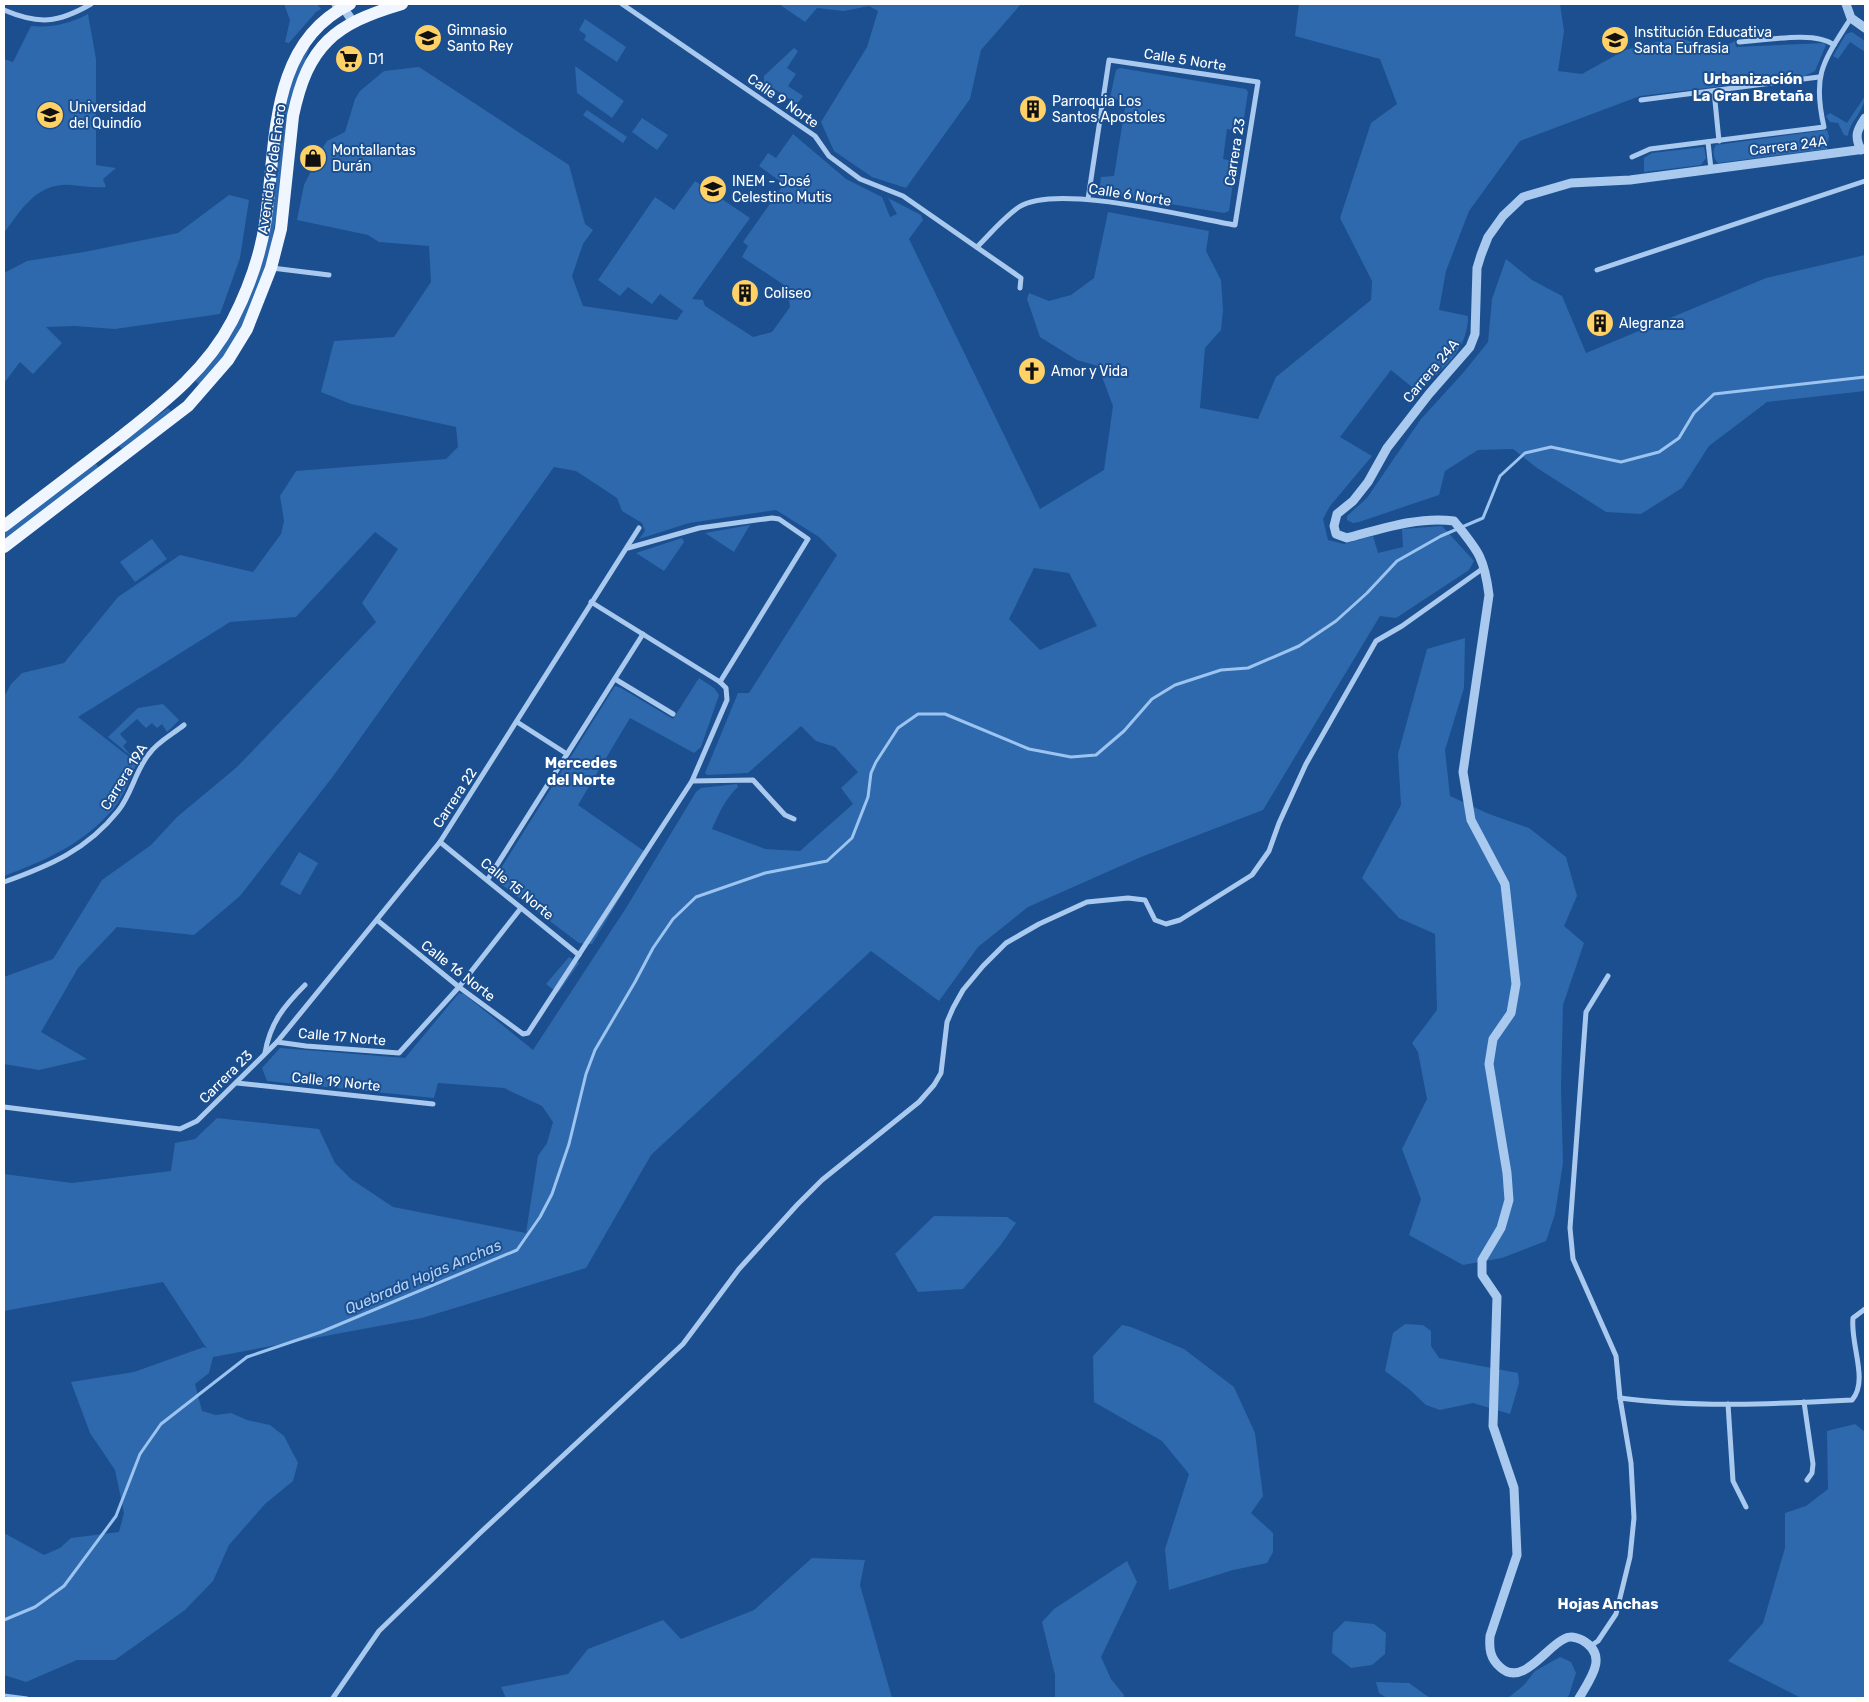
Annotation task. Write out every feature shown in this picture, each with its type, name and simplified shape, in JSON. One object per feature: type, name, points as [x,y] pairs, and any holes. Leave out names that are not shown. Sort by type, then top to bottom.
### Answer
[{"type":"main road","name":"Avenida 19 de Enero","points":[[4,547],[150,435],[200,393],[228,360],[247,329],[272,268],[281,229],[297,98],[313,61],[333,34],[370,13],[402,4]]},
{"type":"main road","name":"Avenida 19 de Enero","points":[[4,526],[176,393],[214,350],[232,321],[247,288],[264,226],[280,93],[298,52],[325,18],[343,5]]},
{"type":"street","points":[[4,10],[22,18],[50,22],[72,15],[91,4]]},
{"type":"street","name":"Calle 9 Norte","points":[[622,4],[815,136],[829,156],[860,179],[903,196],[1021,278],[1020,288]]},
{"type":"street","points":[[1846,4],[1851,18],[1865,28]]},
{"type":"street","points":[[343,5],[353,22]]},
{"type":"street","points":[[1632,157],[1650,149],[1824,127],[1818,103],[1819,77],[1823,64],[1851,18]]},
{"type":"street","points":[[1740,42],[1811,37],[1829,41],[1834,45]]},
{"type":"street","name":"Calle 5 Norte","points":[[1088,198],[1109,60],[1258,82]]},
{"type":"street","points":[[1641,100],[1819,77]]},
{"type":"street","name":"Carrera 23","points":[[1235,225],[1258,82]]},
{"type":"street","points":[[1714,91],[1719,140]]},
{"type":"street","name":"Carrera 24A","points":[[1485,567],[1478,550],[1454,521],[1436,518],[1347,538],[1336,534],[1334,526],[1337,514],[1353,501],[1368,482],[1387,448],[1429,394],[1470,347],[1475,334],[1477,268],[1488,236],[1503,216],[1523,197],[1560,185],[1630,180],[1863,150],[1856,139],[1858,129],[1865,118]]},
{"type":"street","points":[[1708,142],[1711,169]]},
{"type":"street","points":[[1597,270],[1865,181]]},
{"type":"street","name":"Calle 6 Norte","points":[[977,247],[1019,207],[1040,200],[1088,198],[1235,225]]},
{"type":"street","points":[[272,268],[329,275]]},
{"type":"street","points":[[627,548],[699,528],[772,518],[779,519],[808,539],[720,682]]},
{"type":"street","name":"Carrera 22","points":[[277,1042],[440,842],[639,528]]},
{"type":"street","points":[[333,1698],[379,1631],[480,1533],[683,1344],[739,1269],[822,1180],[918,1102],[934,1085],[940,1073],[948,1022],[953,1008],[963,990],[1006,943],[1039,924],[1087,902],[1128,898],[1145,900],[1155,920],[1166,924],[1180,920],[1210,903],[1252,875],[1269,851],[1279,822],[1306,764],[1376,641],[1402,626],[1485,567],[1489,595],[1464,772],[1471,820],[1505,884],[1516,984],[1511,1013],[1493,1039],[1489,1064],[1510,1200],[1501,1228],[1482,1260],[1482,1275],[1497,1297],[1494,1426],[1514,1488],[1518,1545],[1517,1555],[1490,1636],[1489,1650],[1493,1660],[1501,1669],[1512,1673],[1523,1672],[1565,1638],[1576,1636],[1592,1645],[1596,1654],[1593,1676],[1580,1698]]},
{"type":"street","points":[[579,955],[692,781],[727,700],[726,688],[720,682],[591,602]]},
{"type":"street","points":[[488,879],[643,634]]},
{"type":"street","points":[[615,679],[673,714]]},
{"type":"street","points":[[517,722],[567,754]]},
{"type":"street","name":"Carrera 19A","points":[[4,882],[50,866],[76,851],[100,831],[119,810],[149,753],[184,725]]},
{"type":"street","points":[[692,781],[753,780],[785,815],[794,819]]},
{"type":"street","name":"Calle 15 Norte","points":[[440,842],[488,879],[579,955]]},
{"type":"street","points":[[459,987],[521,908]]},
{"type":"street","name":"Calle 16 Norte","points":[[376,920],[459,987],[523,1034],[528,1033],[579,955]]},
{"type":"street","points":[[1592,1645],[1598,1641],[1616,1614],[1630,1557],[1634,1518],[1631,1463],[1620,1398],[1616,1356],[1573,1259],[1570,1228],[1586,1012],[1608,976]]},
{"type":"street","points":[[265,1054],[273,1023],[285,1005],[305,985]]},
{"type":"street","name":"Calle 17 Norte","points":[[277,1042],[394,1054],[404,1050],[459,987]]},
{"type":"street","name":"Carrera 23","points":[[4,1107],[167,1129],[188,1126],[237,1083],[277,1042]]},
{"type":"street","name":"Calle 19 Norte","points":[[237,1083],[433,1104]]},
{"type":"street","points":[[1620,1398],[1646,1402],[1728,1404],[1852,1400],[1860,1393],[1862,1383],[1852,1328],[1853,1318],[1865,1309]]},
{"type":"street","points":[[1804,1402],[1813,1464],[1812,1473],[1807,1480]]},
{"type":"street","points":[[1728,1404],[1733,1481],[1746,1507]]},
{"type":"shaded area","points":[[284,4],[317,4],[321,9],[316,12],[289,43],[285,42],[290,20]]},
{"type":"shaded area","points":[[779,4],[1021,4],[981,50],[970,99],[906,188],[872,177],[834,151],[821,122],[867,47],[878,11],[869,6],[844,11],[817,8],[805,22]]},
{"type":"shaded area","points":[[1299,4],[1560,4],[1564,31],[1558,71],[1582,74],[1625,50],[1676,37],[1718,50],[1735,41],[1736,47],[1824,43],[1826,45],[1815,71],[1805,76],[1640,96],[1520,141],[1469,211],[1446,271],[1439,310],[1468,316],[1467,329],[1459,350],[1418,392],[1391,370],[1340,437],[1372,456],[1330,506],[1323,519],[1328,540],[1344,544],[1373,536],[1378,553],[1403,547],[1402,529],[1442,526],[1474,561],[1469,570],[1396,618],[1380,616],[1263,810],[1141,857],[1028,907],[978,947],[939,1001],[871,951],[651,1155],[586,1268],[422,1318],[213,1357],[209,1373],[195,1384],[202,1411],[216,1415],[231,1413],[247,1420],[270,1425],[284,1436],[298,1463],[293,1481],[265,1504],[229,1545],[213,1581],[185,1610],[115,1660],[77,1660],[26,1682],[4,1675],[4,1533],[44,1555],[60,1548],[71,1538],[119,1532],[124,1513],[115,1470],[90,1433],[71,1382],[134,1372],[204,1347],[207,1349],[163,1282],[4,1311],[4,1174],[72,1183],[171,1171],[175,1143],[195,1139],[217,1118],[319,1129],[335,1163],[351,1179],[393,1207],[526,1233],[538,1156],[547,1143],[553,1122],[542,1106],[504,1088],[438,1083],[434,1098],[267,1081],[262,1068],[280,1048],[405,1058],[459,993],[464,994],[533,1050],[626,908],[696,792],[701,788],[737,784],[738,787],[726,801],[712,829],[765,849],[800,851],[853,804],[841,788],[858,772],[835,747],[816,741],[801,726],[748,773],[707,775],[705,773],[738,693],[749,693],[837,555],[819,537],[776,510],[689,523],[639,539],[645,531],[642,523],[622,511],[617,498],[576,471],[554,467],[334,775],[240,896],[194,935],[117,927],[78,968],[41,1032],[87,1059],[39,1070],[4,1064],[4,977],[53,959],[102,880],[151,845],[177,817],[237,767],[376,622],[362,603],[398,549],[375,532],[296,617],[230,622],[78,717],[137,763],[127,786],[114,808],[90,832],[64,850],[4,876],[4,697],[11,684],[22,673],[64,663],[118,597],[180,555],[253,572],[281,534],[284,521],[280,496],[296,471],[446,459],[458,447],[456,427],[351,404],[321,392],[334,341],[394,337],[431,282],[429,246],[379,242],[368,235],[297,220],[304,185],[327,141],[345,132],[355,99],[360,91],[384,71],[419,67],[569,165],[585,224],[593,230],[583,244],[572,276],[583,306],[677,320],[683,311],[660,294],[652,304],[628,287],[620,296],[598,280],[655,197],[674,210],[695,181],[750,218],[692,299],[703,300],[705,306],[753,337],[772,332],[790,307],[787,287],[742,257],[748,246],[743,242],[784,184],[759,166],[768,153],[776,158],[793,134],[846,179],[882,197],[890,217],[897,214],[888,198],[921,215],[923,220],[909,239],[1040,509],[1104,470],[1113,406],[1098,366],[1077,360],[1040,337],[1027,299],[1029,293],[1049,301],[1071,295],[1094,278],[1108,212],[1209,231],[1206,251],[1221,280],[1223,310],[1221,330],[1205,348],[1200,408],[1258,419],[1276,377],[1371,300],[1372,281],[1340,218],[1371,123],[1397,104],[1380,59],[1295,36]],"holes":[[[1034,568],[1069,573],[1097,626],[1040,650],[1009,619]]]},
{"type":"shaded area","points":[[88,14],[96,59],[96,165],[116,168],[103,179],[106,187],[59,185],[39,193],[24,207],[4,233],[4,59],[13,62],[31,26],[60,24]]},
{"type":"shaded area","points":[[585,19],[626,47],[617,62],[584,40],[586,35],[579,30]]},
{"type":"shaded area","points":[[1852,32],[1865,41],[1865,52],[1850,42],[1838,59],[1833,56],[1846,34]]},
{"type":"shaded area","points":[[312,40],[304,64],[267,267],[242,327],[214,371],[200,385],[195,381],[250,295],[280,129],[293,74]]},
{"type":"shaded area","points":[[794,48],[798,51],[787,68],[796,74],[788,86],[803,96],[797,104],[764,82],[764,76]]},
{"type":"shaded area","points":[[575,66],[624,101],[612,118],[577,93]]},
{"type":"shaded area","points":[[1120,68],[1246,89],[1248,92],[1242,131],[1227,129],[1223,159],[1236,162],[1229,211],[1224,213],[1099,192],[1101,177],[1114,176],[1126,101],[1110,98],[1116,70]]},
{"type":"shaded area","points":[[1865,96],[1863,106],[1849,130],[1848,136],[1844,135],[1838,123],[1830,122],[1826,116],[1830,113],[1847,123]]},
{"type":"shaded area","points":[[587,110],[627,137],[623,143],[583,115]]},
{"type":"shaded area","points":[[642,118],[668,135],[657,150],[632,132]]},
{"type":"shaded area","points":[[1827,130],[1829,136],[1827,149],[1718,163],[1714,157],[1716,145]]},
{"type":"shaded area","points":[[1704,147],[1706,158],[1701,165],[1644,172],[1644,158],[1652,153]]},
{"type":"shaded area","points":[[229,195],[249,200],[240,258],[220,314],[115,329],[75,326],[46,327],[62,343],[33,374],[20,362],[4,383],[4,273],[27,261],[84,252],[178,233]]},
{"type":"shaded area","points":[[1865,255],[1865,391],[1767,402],[1709,446],[1682,488],[1641,514],[1606,512],[1537,468],[1513,449],[1478,450],[1445,471],[1439,495],[1359,522],[1353,523],[1347,520],[1347,516],[1367,498],[1421,419],[1488,342],[1492,299],[1506,259],[1532,280],[1562,296],[1586,353],[1766,278]]},
{"type":"shaded area","points":[[168,408],[173,413],[123,450],[118,445]]},
{"type":"shaded area","points":[[95,462],[99,468],[4,541],[4,532]]},
{"type":"shaded area","points":[[750,525],[734,552],[705,533]]},
{"type":"shaded area","points":[[682,538],[684,542],[664,571],[636,553]]},
{"type":"shaded area","points":[[152,539],[167,559],[135,582],[120,562]]},
{"type":"shaded area","points":[[1465,638],[1464,688],[1445,750],[1450,796],[1489,814],[1529,828],[1566,857],[1577,896],[1564,926],[1584,943],[1563,1005],[1561,1087],[1563,1163],[1555,1214],[1546,1241],[1502,1258],[1463,1265],[1409,1235],[1421,1199],[1402,1149],[1427,1099],[1418,1052],[1412,1043],[1437,1010],[1435,934],[1399,918],[1362,878],[1401,805],[1398,754],[1427,649]]},
{"type":"shaded area","points":[[699,678],[714,688],[719,695],[701,747],[694,753],[630,718],[578,805],[647,853],[592,944],[579,943],[498,882],[498,873],[615,686],[673,719]]},
{"type":"shaded area","points":[[163,704],[179,720],[167,732],[162,724],[157,728],[152,723],[146,728],[137,719],[120,734],[127,742],[123,746],[132,757],[108,737],[138,708]]},
{"type":"shaded area","points":[[299,852],[318,863],[300,895],[280,884]]},
{"type":"shaded area","points":[[569,957],[579,963],[558,993],[546,984]]},
{"type":"shaded area","points":[[934,1216],[1007,1217],[1016,1223],[1000,1246],[963,1289],[918,1292],[895,1254]]},
{"type":"shaded area","points":[[1405,1324],[1423,1325],[1431,1331],[1431,1346],[1439,1358],[1518,1373],[1519,1383],[1510,1414],[1473,1403],[1440,1410],[1426,1405],[1385,1371],[1393,1333]]},
{"type":"shaded area","points":[[1122,1325],[1184,1349],[1234,1387],[1255,1433],[1263,1496],[1251,1513],[1273,1533],[1273,1552],[1267,1563],[1233,1570],[1169,1590],[1165,1549],[1189,1474],[1162,1441],[1094,1402],[1093,1356]]},
{"type":"shaded area","points":[[1855,1424],[1865,1432],[1865,1698],[1801,1698],[1728,1661],[1763,1623],[1785,1548],[1785,1513],[1806,1506],[1828,1489],[1827,1431]]},
{"type":"shaded area","points":[[812,1558],[865,1560],[860,1585],[892,1698],[506,1698],[501,1687],[568,1674],[588,1649],[663,1620],[681,1639],[754,1610]]},
{"type":"shaded area","points":[[1127,1561],[1137,1582],[1101,1657],[1111,1679],[1124,1695],[1123,1698],[1055,1698],[1055,1675],[1042,1622],[1054,1609]]},
{"type":"shaded area","points":[[1345,1621],[1374,1624],[1386,1633],[1385,1654],[1372,1665],[1351,1668],[1332,1653],[1333,1633]]},
{"type":"shaded area","points":[[1560,1657],[1571,1662],[1576,1673],[1569,1695],[1566,1698],[1508,1698],[1524,1685],[1535,1671]]},
{"type":"shaded area","points":[[1376,1682],[1409,1683],[1430,1698],[1387,1698],[1379,1693]]},
{"type":"waterway","name":"Quebrada Hojas Anchas","points":[[4,1620],[35,1607],[64,1586],[116,1516],[140,1454],[161,1424],[247,1357],[321,1332],[517,1250],[540,1217],[552,1194],[569,1144],[586,1074],[595,1050],[653,948],[673,919],[696,897],[765,873],[827,861],[852,838],[868,797],[871,773],[876,762],[898,728],[918,714],[945,714],[1029,749],[1071,757],[1096,755],[1124,731],[1152,699],[1175,685],[1221,670],[1248,668],[1299,646],[1336,621],[1367,593],[1397,561],[1441,536],[1483,518],[1500,476],[1525,453],[1551,447],[1621,462],[1659,452],[1679,438],[1694,413],[1714,394],[1865,377]]},
{"type":"waterway","name":"Quebrada Hojas Anchas","points":[[4,1695],[27,1698]]},
{"type":"place","name":"Gimnasio Santo Rey","points":[[428,38]]},
{"type":"place","name":"Institución Educativa Santa Eufrasia","points":[[1615,40]]},
{"type":"place","name":"D1","points":[[349,59]]},
{"type":"place","name":"Parroquia Los Santos Apostoles","points":[[1033,109]]},
{"type":"place","name":"Universidad del Quindío","points":[[50,115]]},
{"type":"place","name":"Montallantas Durán","points":[[313,158]]},
{"type":"place","name":"INEM - José Celestino Mutis","points":[[713,189]]},
{"type":"place","name":"Coliseo","points":[[745,293]]},
{"type":"place","name":"Alegranza","points":[[1600,323]]},
{"type":"place","name":"Amor y Vida","points":[[1032,371]]},
{"type":"district","name":"Urbanización La Gran Bretaña","points":[[1753,88]]},
{"type":"district","name":"Mercedes del Norte","points":[[581,772]]},
{"type":"district","name":"Hojas Anchas","points":[[1608,1604]]}]
